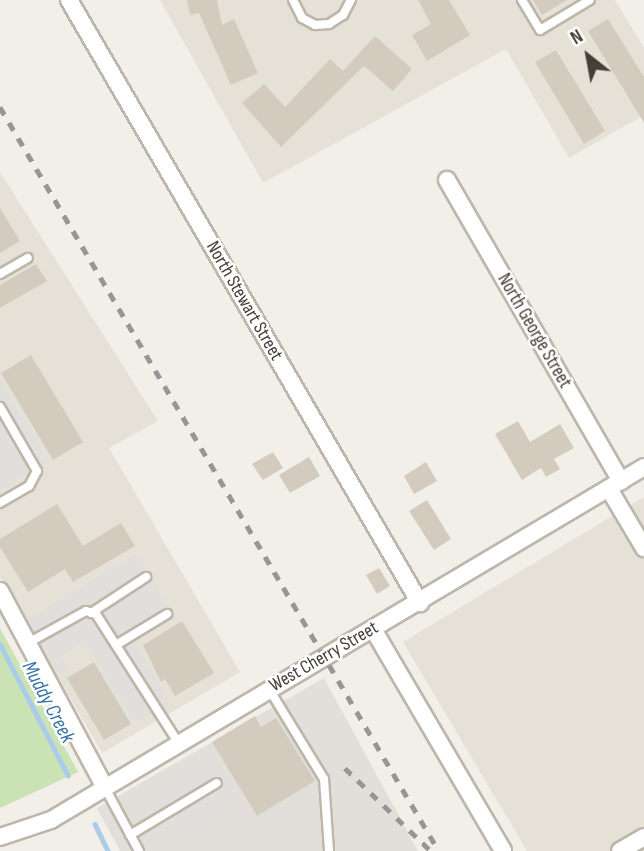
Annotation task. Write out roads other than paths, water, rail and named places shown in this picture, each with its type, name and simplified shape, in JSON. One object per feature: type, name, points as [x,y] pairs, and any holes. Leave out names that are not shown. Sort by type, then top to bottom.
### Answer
[{"type":"street","name":"North Stewart Street","points":[[69,0],[420,603]]},
{"type":"street","name":"North George Street","points":[[447,180],[615,485],[644,548]]},
{"type":"street","name":"West Cherry Street","points":[[0,836],[51,820],[178,742],[420,603],[644,467]]},
{"type":"street","points":[[0,591],[104,786]]},
{"type":"street","points":[[373,629],[503,851]]},
{"type":"street","points":[[620,851],[644,837]]},
{"type":"lane","points":[[293,0],[302,18],[315,25],[336,20],[351,0]]},
{"type":"lane","points":[[522,0],[540,30],[584,2]]},
{"type":"lane","points":[[0,274],[28,258]]},
{"type":"lane","points":[[0,407],[37,471],[29,486],[0,503]]},
{"type":"lane","points":[[28,643],[91,613],[146,577]]},
{"type":"lane","points":[[91,613],[96,614],[178,742]]},
{"type":"lane","points":[[116,645],[167,614]]},
{"type":"lane","points":[[269,689],[324,779],[329,851]]},
{"type":"lane","points":[[131,835],[217,783]]},
{"type":"lane","points":[[104,786],[139,851]]},
{"type":"waterway","name":"Muddy Creek","points":[[0,644],[68,775]]},
{"type":"waterway","name":"Muddy Creek","points":[[95,824],[108,851]]},
{"type":"railway","points":[[0,107],[439,851]]},
{"type":"railway","points":[[345,768],[431,851]]}]
